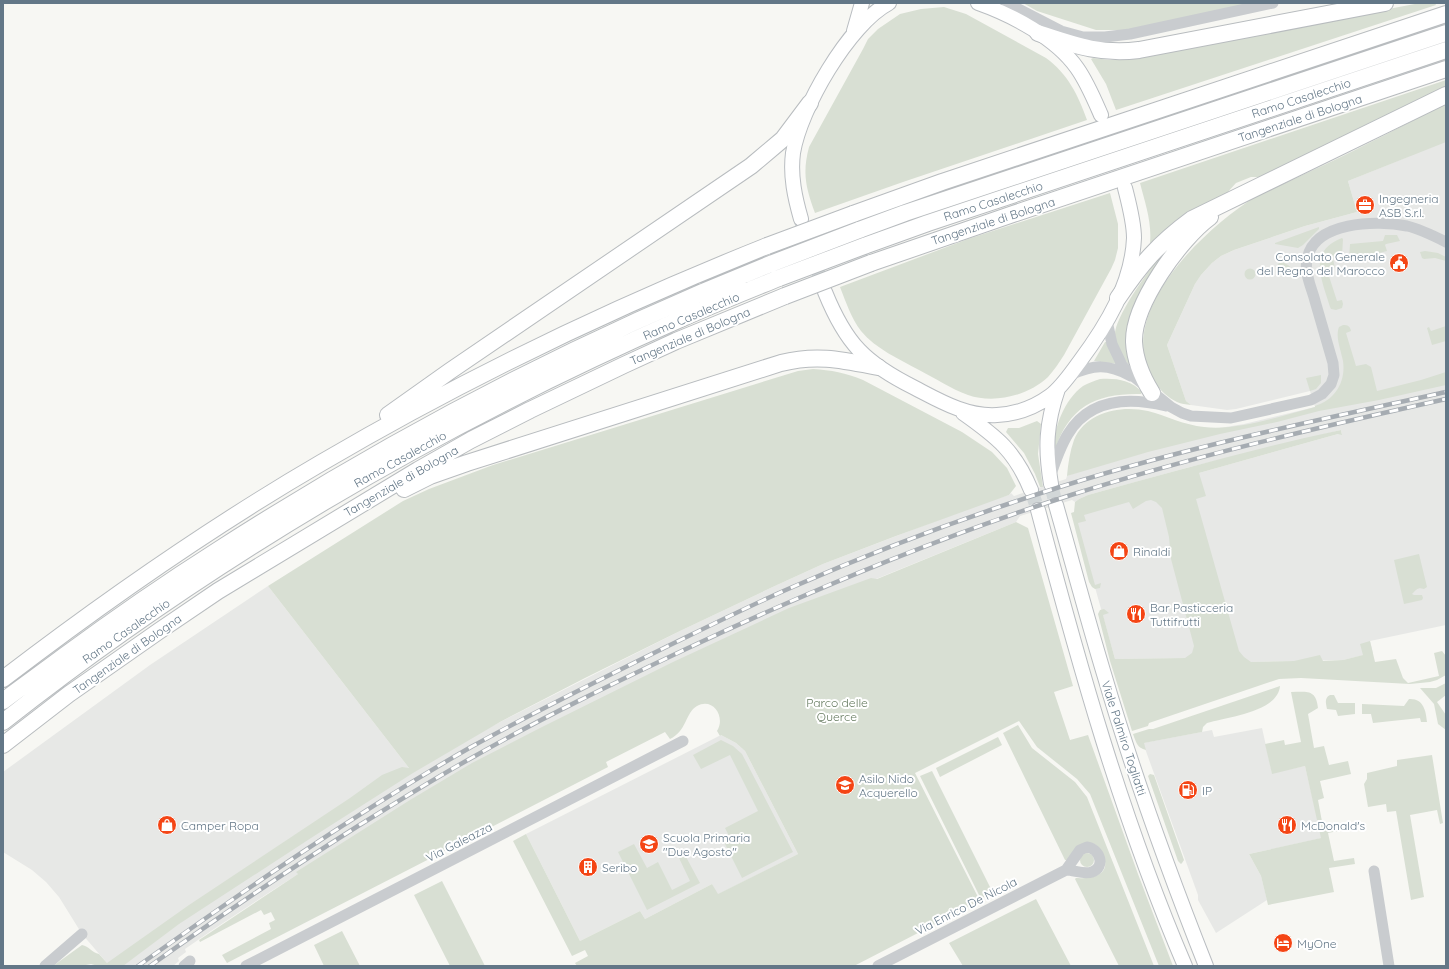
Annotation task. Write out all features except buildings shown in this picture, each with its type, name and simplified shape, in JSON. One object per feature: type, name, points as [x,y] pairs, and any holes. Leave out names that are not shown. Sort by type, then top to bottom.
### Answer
[{"type":"highway","points":[[1038,33],[1093,50],[1123,52],[1385,3]]},
{"type":"highway","points":[[3,679],[123,590],[221,524],[321,463],[435,399],[534,349],[629,304],[767,246],[942,182],[1446,14]]},
{"type":"highway","name":"Ramo Casalecchio","points":[[3,701],[117,617],[181,574],[308,493],[437,420],[622,327],[710,288],[905,213],[1446,33]]},
{"type":"highway","name":"Ramo Casalecchio","points":[[3,722],[79,664],[184,591],[244,552],[369,477],[486,412],[562,374],[683,318],[778,278],[864,246],[942,218],[1446,50]]},
{"type":"highway","name":"Tangenziale di Bologna","points":[[3,745],[69,694],[159,630],[239,578],[418,470],[478,437],[590,381],[676,341],[870,263],[1446,69]]},
{"type":"highway","points":[[1118,298],[1141,265],[1169,236],[1192,219],[1446,95]]},
{"type":"highway","points":[[321,463],[450,371],[751,166],[783,139],[810,104]]},
{"type":"highway","points":[[1152,393],[1140,371],[1135,348],[1136,326],[1144,304],[1168,263],[1189,237],[1206,219],[1243,194]]},
{"type":"highway","points":[[239,578],[430,476],[467,463],[796,359],[832,358],[878,367]]},
{"type":"main road","points":[[852,35],[862,3]]},
{"type":"main road","points":[[800,219],[792,180],[793,152],[810,104],[825,76],[852,35],[870,15],[889,3]]},
{"type":"main road","points":[[980,3],[1013,18],[1038,33],[1060,50],[1077,68],[1089,88],[1101,115]]},
{"type":"main road","points":[[825,292],[832,310],[857,349],[878,367],[902,382],[940,402],[956,408],[981,414],[996,415],[1011,413],[1036,405],[1052,395],[1071,375],[1107,321],[1118,298],[1130,261],[1134,239],[1125,188]]},
{"type":"main road","points":[[1051,480],[1047,457],[1048,433],[1051,412],[1058,388]]},
{"type":"main road","points":[[956,408],[984,428],[1007,449],[1020,465],[1031,490]]},
{"type":"main road","name":"Viale Palmiro Togliatti","points":[[1056,505],[1104,674],[1127,747],[1168,868],[1206,966]]},
{"type":"main road","name":"Viale Palmiro Togliatti","points":[[1038,510],[1066,617],[1098,728],[1138,848],[1185,966]]},
{"type":"street","points":[[1007,3],[1061,31],[1083,37],[1105,37],[1130,34],[1273,3]]},
{"type":"street","points":[[1107,321],[1112,344],[1117,356],[1133,378],[1171,407],[1182,413],[1191,416],[1231,418],[1310,400],[1322,394],[1329,388],[1334,375],[1333,363],[1306,266],[1308,255],[1318,240],[1328,232],[1346,226],[1360,224],[1393,224],[1414,228],[1446,242]]},
{"type":"street","points":[[1071,375],[1082,369],[1100,366],[1110,368],[1133,378]]},
{"type":"street","points":[[1051,480],[1062,444],[1068,433],[1076,424],[1093,410],[1103,405],[1121,401],[1152,402],[1171,407]]},
{"type":"street","name":"Via Galeazza","points":[[246,966],[683,741]]},
{"type":"street","name":"Via Enrico De Nicola","points":[[878,966],[1066,870]]},
{"type":"street","points":[[1374,871],[1389,966]]},
{"type":"street","points":[[45,966],[82,934]]},
{"type":"shaded area","points":[[1446,119],[1446,625],[1370,641],[1373,653],[1343,660],[1251,662],[1199,658],[1115,659],[1074,512],[1199,473],[1342,434],[1341,430],[1190,467],[1088,495],[1075,502],[1072,500],[1020,516],[1016,522],[876,579],[411,802],[211,931],[185,949],[186,952],[178,958],[179,961],[173,966],[103,966],[107,963],[82,934],[59,897],[46,882],[32,870],[3,852],[3,772],[150,665],[268,586],[409,768],[680,631],[823,564],[1011,493],[1014,496],[1066,479],[1067,476],[1177,435],[1244,424],[1315,407],[1310,391],[1236,409],[1227,410],[1191,405],[1186,401],[1167,345],[1195,284],[1212,263],[1221,256],[1234,250],[1305,226],[1357,212],[1348,181],[1410,156]]},
{"type":"shaded area","points":[[1262,728],[1272,773],[1305,766],[1322,838],[1249,854],[1261,876],[1267,900],[1216,933],[1198,900],[1198,895],[1143,743],[1212,730],[1214,737]]},
{"type":"shaded area","points":[[721,735],[736,743],[745,751],[798,854],[717,895],[712,884],[645,919],[640,911],[580,941],[526,834]]},
{"type":"green space","points":[[1023,3],[1253,3],[1132,30],[1096,30],[1037,11]]},
{"type":"green space","points":[[1420,3],[1435,3],[1436,5],[1116,110],[1106,84],[1091,59],[1110,60],[1131,58]]},
{"type":"green space","points":[[944,7],[966,14],[1046,58],[1054,64],[1066,78],[1076,94],[1087,120],[815,213],[807,188],[805,173],[809,147],[868,39],[878,29],[900,14],[921,9]]},
{"type":"green space","points":[[1446,80],[1446,87],[1406,107],[1261,177],[1251,177],[1236,183],[1226,194],[1177,221],[1151,244],[1150,243],[1149,220],[1140,183]]},
{"type":"green space","points":[[1446,104],[1446,142],[1348,181],[1357,212],[1305,226],[1234,250],[1221,256],[1212,263],[1195,284],[1167,345],[1186,401],[1191,405],[1179,403],[1165,394],[1155,383],[1148,370],[1144,356],[1144,333],[1151,310],[1163,287],[1178,264],[1197,244],[1237,210],[1265,191],[1339,158]]},
{"type":"green space","points":[[1110,193],[1118,224],[1118,248],[1111,269],[1062,358],[1048,377],[1040,384],[1021,393],[999,398],[978,398],[949,387],[896,358],[874,343],[857,326],[840,287],[968,239]]},
{"type":"green space","points":[[1319,227],[1319,229],[1303,245],[1298,248],[1275,244],[1275,243]]},
{"type":"green space","points":[[1385,235],[1397,235],[1400,241],[1386,244],[1387,251],[1351,260],[1349,259],[1350,244],[1383,241]]},
{"type":"green space","points":[[1342,238],[1342,256],[1333,259],[1335,268],[1327,270],[1337,301],[1342,300],[1343,304],[1342,308],[1336,310],[1331,309],[1330,307],[1321,277],[1320,267],[1324,250]]},
{"type":"green space","points":[[1171,244],[1147,285],[1133,370],[1117,345],[1115,335],[1117,326],[1121,315],[1137,288],[1156,261]]},
{"type":"green space","points":[[1425,251],[1438,253],[1446,257],[1446,261],[1435,258],[1424,259],[1422,258],[1420,252]]},
{"type":"green space","points":[[1282,262],[1292,268],[1294,274],[1280,275],[1276,272],[1276,267]]},
{"type":"green space","points":[[1250,268],[1254,270],[1256,274],[1254,278],[1250,280],[1246,278],[1244,274],[1246,270]]},
{"type":"green space","points":[[1343,325],[1348,326],[1351,329],[1351,331],[1346,333],[1356,366],[1366,364],[1371,367],[1377,391],[1446,372],[1446,385],[1379,400],[1319,411],[1277,422],[1220,434],[1148,452],[1067,476],[1071,449],[1080,430],[1087,422],[1106,412],[1138,409],[1189,424],[1217,428],[1260,422],[1315,407],[1333,395],[1341,383],[1343,376],[1343,361],[1338,331],[1339,327]]},
{"type":"green space","points":[[1446,326],[1446,341],[1432,345],[1427,328],[1429,327],[1431,331]]},
{"type":"green space","points":[[1105,342],[1107,342],[1118,364],[1094,361]]},
{"type":"green space","points":[[813,369],[838,372],[863,380],[962,432],[992,452],[1007,468],[1016,486],[1009,495],[823,564],[777,585],[680,631],[500,722],[413,773],[311,838],[179,924],[123,966],[98,966],[91,964],[81,966],[53,966],[82,945],[99,954],[107,963],[189,905],[382,775],[402,767],[409,768],[268,586],[403,501],[429,489],[493,465],[798,371]]},
{"type":"green space","points":[[1321,375],[1321,383],[1316,389],[1310,391],[1306,378]]},
{"type":"green space","points":[[1100,379],[1112,379],[1128,382],[1142,392],[1141,394],[1111,396],[1087,405],[1068,423],[1055,450],[1053,450],[1055,433],[1061,415],[1070,399],[1083,386]]},
{"type":"green space","points":[[1037,421],[1041,424],[1038,454],[1043,487],[1040,487],[1024,453],[1006,432],[1008,428],[1019,428]]},
{"type":"green space","points":[[1341,430],[1342,435],[1338,434],[1199,473],[1206,496],[1196,499],[1239,651],[1251,662],[1294,661],[1320,655],[1323,661],[1343,660],[1363,655],[1360,644],[1370,641],[1375,662],[1396,659],[1403,678],[1408,683],[1439,676],[1434,653],[1442,651],[1446,656],[1446,675],[1430,682],[1410,684],[1301,678],[1279,679],[1149,723],[1148,726],[1132,731],[1110,661],[1098,614],[1100,610],[1104,609],[1109,613],[1103,615],[1115,659],[1185,658],[1192,653],[1194,646],[1171,559],[1169,537],[1162,508],[1156,502],[1151,500],[1146,501],[1133,509],[1129,502],[1084,515],[1086,521],[1078,523],[1095,585],[1101,583],[1100,588],[1095,589],[1089,582],[1071,513],[1074,512],[1075,502],[1088,495],[1183,469]]},
{"type":"green space","name":"Parco delle Querce","points":[[1016,522],[1028,528],[1073,686],[1054,692],[1070,740],[1088,735],[1173,966],[1159,966],[1090,794],[1077,779],[1037,747],[1019,721],[915,773],[980,901],[854,966],[577,966],[575,963],[588,956],[585,950],[572,956],[513,841],[526,834],[580,941],[640,911],[645,919],[712,884],[718,894],[798,854],[745,751],[736,743],[721,735],[720,736],[717,731],[720,720],[719,715],[713,706],[708,704],[697,706],[693,709],[676,736],[670,739],[665,732],[606,762],[608,767],[227,963],[222,955],[271,929],[269,923],[275,920],[271,912],[264,915],[261,910],[200,942],[199,940],[298,874],[296,872],[410,800],[472,763],[540,728],[673,662],[789,608],[871,578],[877,579]]},
{"type":"green space","points":[[1419,554],[1427,587],[1424,589],[1420,588],[1412,594],[1422,595],[1422,600],[1404,604],[1394,560]]},
{"type":"green space","points":[[1446,683],[1446,695],[1437,702],[1446,715],[1446,730],[1438,724],[1434,704],[1420,688],[1436,688]]},
{"type":"green space","points":[[1280,686],[1277,695],[1271,702],[1261,708],[1238,716],[1207,723],[1203,727],[1202,732],[1144,743],[1146,750],[1139,746],[1133,734],[1153,729]]},
{"type":"green space","points":[[1291,692],[1306,692],[1315,697],[1318,708],[1308,714],[1314,748],[1324,746],[1329,765],[1348,761],[1351,774],[1320,781],[1324,798],[1318,800],[1323,827],[1347,823],[1348,829],[1328,833],[1334,861],[1354,858],[1355,864],[1329,868],[1334,892],[1268,905],[1261,876],[1249,854],[1321,838],[1305,766],[1272,774],[1265,744],[1284,740],[1285,745],[1301,742]]},
{"type":"green space","points":[[1330,695],[1334,695],[1338,703],[1355,703],[1355,714],[1338,716],[1336,710],[1327,709],[1326,699]]},
{"type":"green space","points":[[1409,699],[1418,700],[1421,703],[1425,709],[1427,722],[1421,722],[1420,718],[1373,723],[1371,714],[1362,714],[1362,704],[1404,706]]},
{"type":"green space","points":[[1018,725],[1032,748],[1075,782],[1087,797],[1154,966],[1119,966],[1075,879],[1088,878],[1103,871],[1105,862],[1102,853],[1093,843],[1065,860],[1003,733]]},
{"type":"green space","points":[[998,737],[1002,745],[940,777],[936,768]]},
{"type":"green space","points":[[721,740],[733,746],[742,754],[793,852],[742,878],[723,840],[729,836],[725,828],[758,811],[730,755],[701,769],[693,755]]},
{"type":"green space","points":[[1432,755],[1443,823],[1440,824],[1437,810],[1410,815],[1424,897],[1411,900],[1396,811],[1387,812],[1386,804],[1368,807],[1364,784],[1367,779],[1367,773],[1397,766],[1397,760]]},
{"type":"green space","points":[[932,771],[993,893],[981,899],[920,776]]},
{"type":"green space","points":[[1150,774],[1154,775],[1184,860],[1181,864],[1178,861],[1148,776]]},
{"type":"green space","points":[[634,844],[647,868],[658,862],[672,890],[690,881],[679,858],[685,855],[700,883],[647,910],[618,852]]},
{"type":"green space","points":[[1087,853],[1092,855],[1094,860],[1092,865],[1087,867],[1082,865],[1080,860],[1082,855]]},
{"type":"green space","points":[[442,881],[485,966],[450,966],[414,895]]},
{"type":"green space","points":[[1036,899],[1071,966],[963,966],[949,943]]},
{"type":"green space","points":[[342,931],[360,966],[324,966],[314,945]]},
{"type":"tunnel","points":[[801,221],[825,292]]},
{"type":"tunnel","points":[[1051,484],[1056,505]]},
{"type":"tunnel","points":[[1031,490],[1038,510]]},
{"type":"railway","points":[[138,966],[302,852],[386,798],[471,747],[591,684],[788,589],[871,554],[1064,485],[1118,469],[1227,441],[1446,392]]},
{"type":"railway","points":[[150,966],[305,860],[460,764],[579,701],[686,649],[780,606],[828,585],[973,528],[1071,495],[1210,455],[1304,431],[1446,399]]},
{"type":"place","name":"Ingegneria ASB S.r.l.","points":[[1365,205]]},
{"type":"place","name":"Consolato Generale del Regno del Marocco","points":[[1399,263]]},
{"type":"place","name":"Rinaldi","points":[[1119,551]]},
{"type":"place","name":"Bar Pasticceria Tuttifrutti","points":[[1136,614]]},
{"type":"place","name":"Asilo Nido Acquerello","points":[[845,785]]},
{"type":"place","name":"IP","points":[[1188,790]]},
{"type":"place","name":"Camper Ropa","points":[[167,825]]},
{"type":"place","name":"McDonald's","points":[[1287,825]]},
{"type":"place","name":"Scuola Primaria \"Due Agosto\"","points":[[649,844]]},
{"type":"place","name":"Seribo","points":[[588,867]]},
{"type":"place","name":"MyOne","points":[[1283,943]]}]
